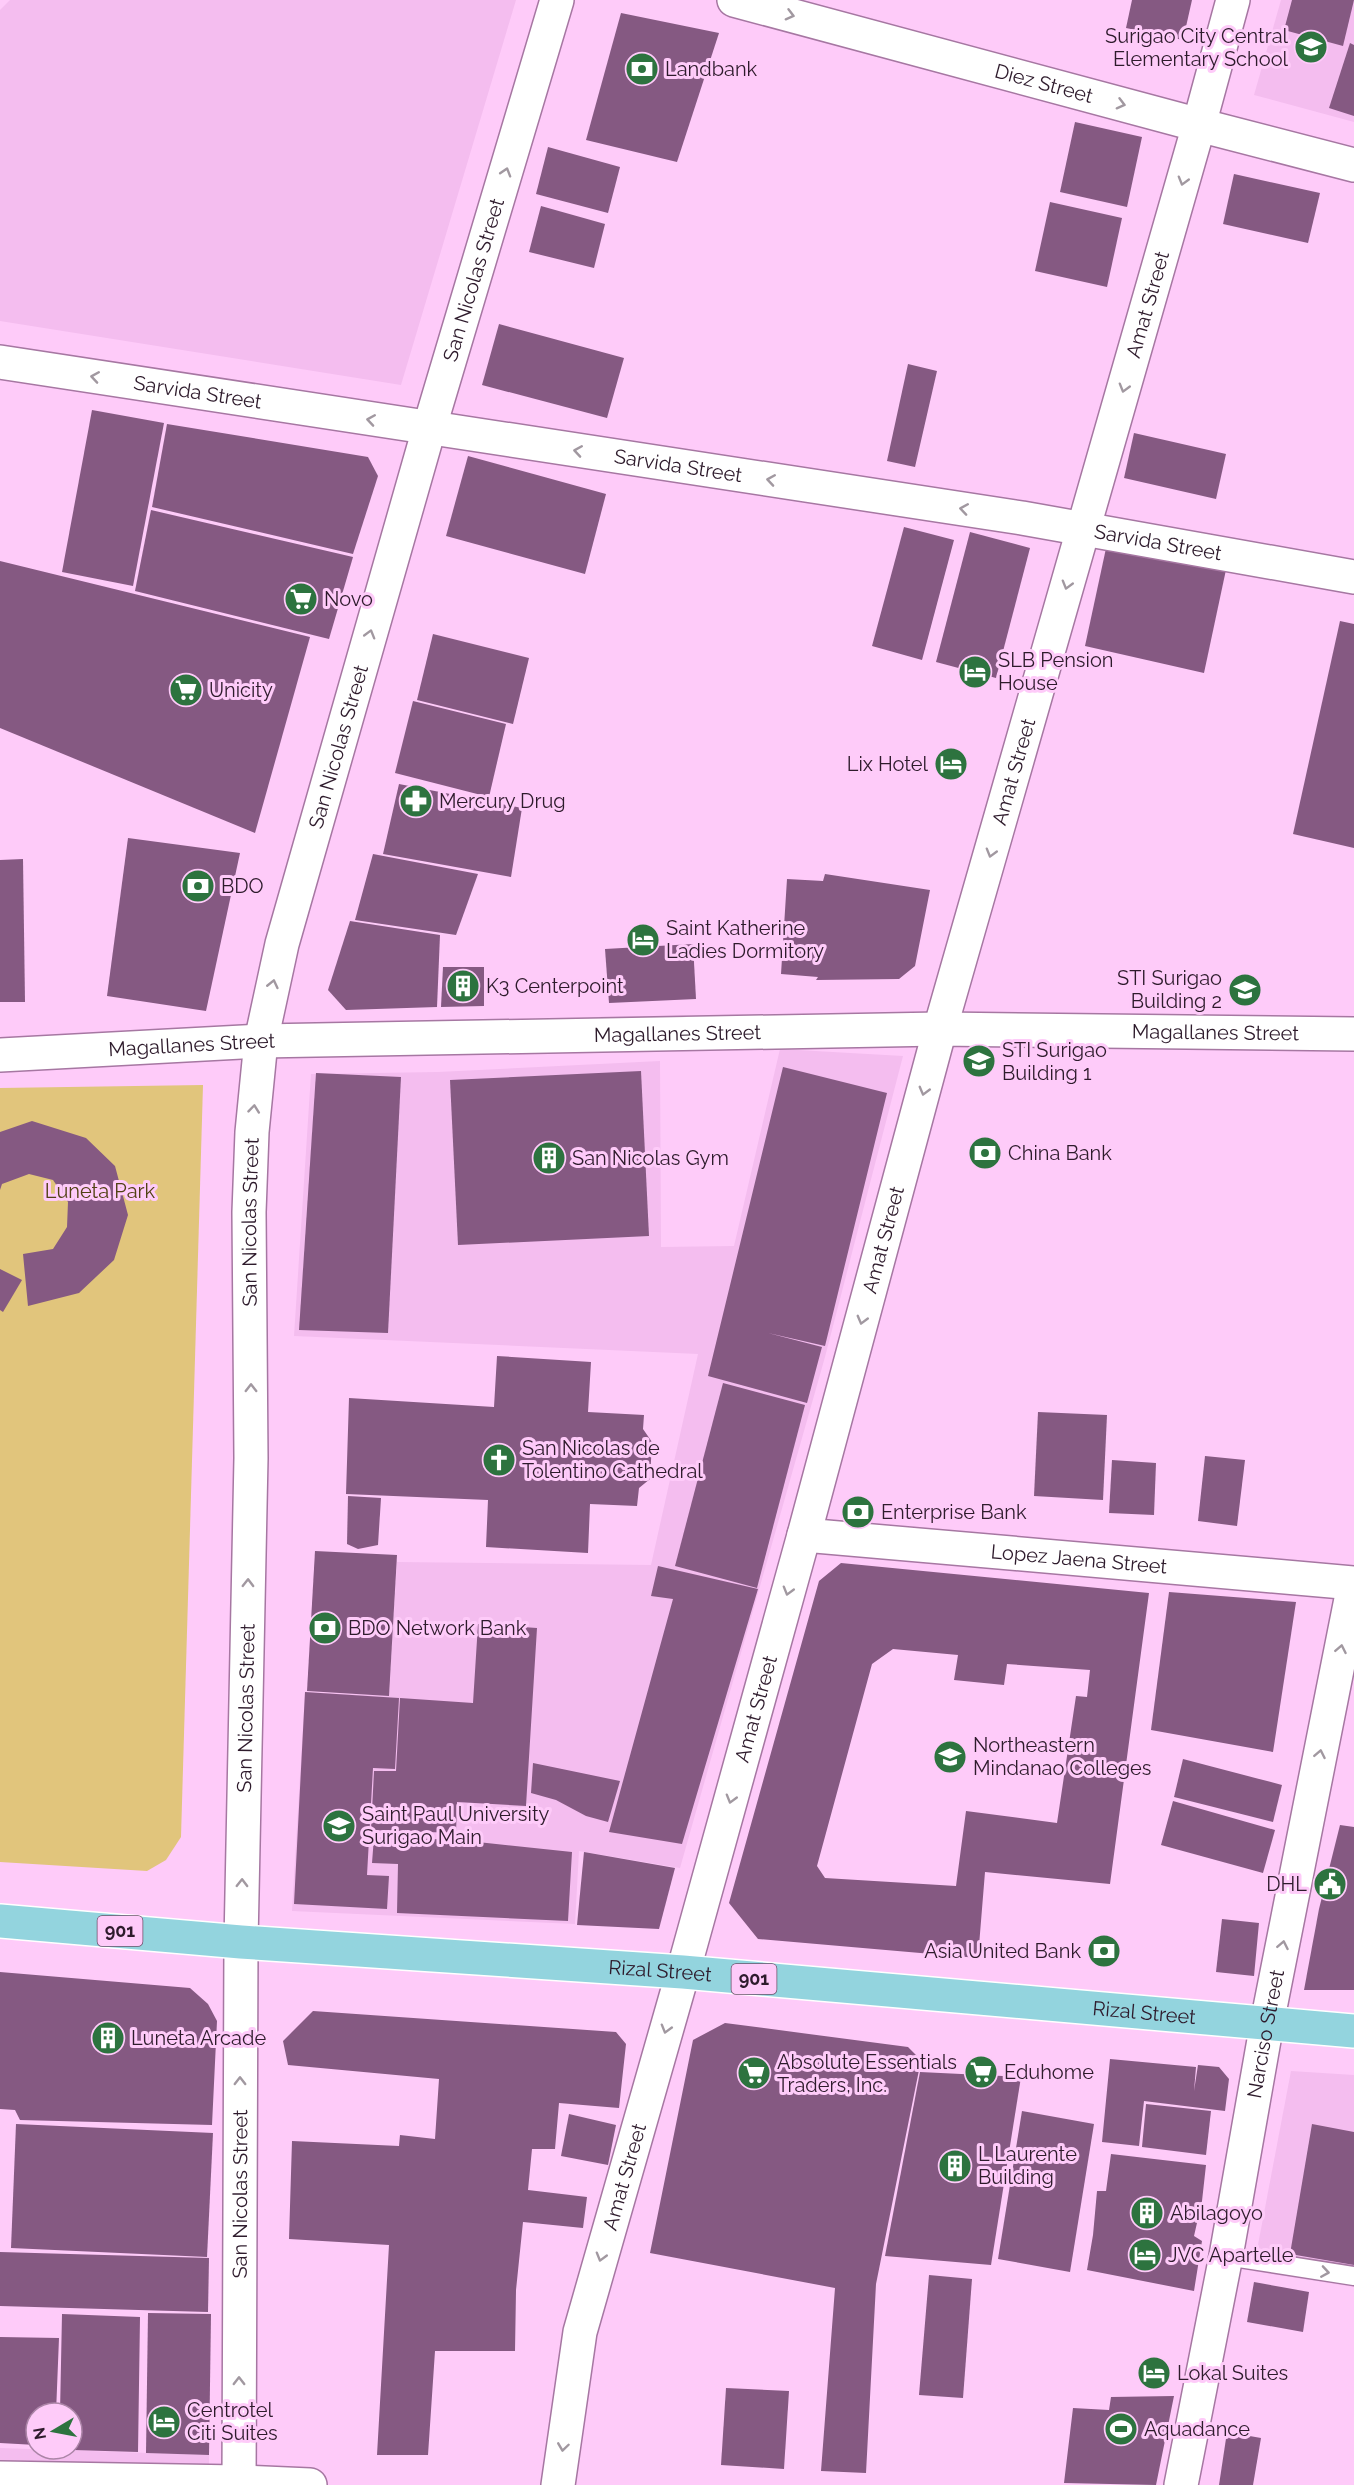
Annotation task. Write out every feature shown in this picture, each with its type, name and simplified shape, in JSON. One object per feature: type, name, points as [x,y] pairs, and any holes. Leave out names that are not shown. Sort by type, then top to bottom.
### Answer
[{"type":"main road","name":"Rizal Street","points":[[0,1921],[241,1942],[682,1972],[1354,2031]]},
{"type":"street","name":"San Nicolas Street","points":[[239,2483],[241,1942],[251,1458],[249,1212],[252,1132],[261,1041],[285,932],[429,429],[557,0]]},
{"type":"street","name":"Diez Street","points":[[734,0],[1354,165]]},
{"type":"street","name":"Amat Street","points":[[558,2485],[580,2332],[804,1535],[940,1029],[1233,0]]},
{"type":"street","name":"Sarvida Street","points":[[0,363],[1083,529],[1354,577]]},
{"type":"street","name":"Magallanes Street","points":[[0,1055],[261,1041],[940,1029],[1354,1034]]},
{"type":"street","name":"Lopez Jaena Street","points":[[804,1535],[1354,1583]]},
{"type":"street","name":"Narciso Street","points":[[1181,2485],[1226,2256],[1267,2023],[1354,1583]]},
{"type":"street","points":[[0,2478],[309,2485]]},
{"type":"lane","points":[[1226,2256],[1354,2276]]},
{"type":"shaded area","points":[[10,0],[516,0],[401,385],[0,321],[0,10]]},
{"type":"shaded area","name":"Surigao City Central Elementary School","points":[[1281,0],[1354,0],[1354,122],[1254,95]]},
{"type":"shaded area","points":[[780,1049],[903,1056],[825,1357],[680,1868],[579,1851],[575,1924],[292,1911],[305,1692],[389,1696],[397,1562],[651,1565],[698,1354],[294,1336],[311,1074],[438,1072],[660,1061],[661,1247],[734,1246]]},
{"type":"shaded area","points":[[1291,2071],[1354,2075],[1354,2287],[1253,2271]]},
{"type":"shaded area","points":[[0,2448],[24,2449],[24,2461],[84,2461],[84,2451],[209,2455],[209,2485],[0,2485]]},
{"type":"green space","name":"Luneta Park","points":[[203,1085],[181,1837],[166,1860],[147,1871],[0,1862],[0,1088]]},
{"type":"building","points":[[1132,0],[1192,0],[1183,40],[1126,28]]},
{"type":"building","points":[[1292,0],[1354,0],[1343,46],[1284,30]]},
{"type":"building","points":[[621,13],[719,33],[677,162],[586,140]]},
{"type":"building","points":[[1350,43],[1354,45],[1354,116],[1329,108]]},
{"type":"building","points":[[1075,122],[1142,137],[1127,207],[1060,192]]},
{"type":"building","points":[[548,147],[620,167],[608,213],[536,194]]},
{"type":"building","points":[[1234,174],[1320,193],[1308,243],[1223,224]]},
{"type":"building","points":[[1050,202],[1122,218],[1107,287],[1035,271]]},
{"type":"building","points":[[541,206],[605,224],[594,268],[529,252]]},
{"type":"building","points":[[499,324],[624,358],[607,418],[482,385]]},
{"type":"building","points":[[908,364],[937,371],[915,467],[887,461]]},
{"type":"building","points":[[92,410],[164,423],[133,586],[62,572]]},
{"type":"building","points":[[167,424],[368,457],[378,476],[353,554],[152,507]]},
{"type":"building","points":[[1134,433],[1226,454],[1216,499],[1124,478]]},
{"type":"building","points":[[468,456],[606,494],[585,574],[446,536]]},
{"type":"building","points":[[151,510],[353,557],[329,639],[135,591]]},
{"type":"building","points":[[904,527],[954,540],[922,660],[872,646]]},
{"type":"building","points":[[970,532],[1030,548],[996,678],[936,662]]},
{"type":"building","points":[[1108,539],[1227,565],[1204,673],[1085,646]]},
{"type":"building","points":[[0,561],[310,637],[255,833],[0,728]]},
{"type":"building","points":[[1340,621],[1354,624],[1354,848],[1293,834]]},
{"type":"building","points":[[433,634],[529,658],[513,724],[417,700]]},
{"type":"building","points":[[413,701],[506,724],[489,797],[395,773]]},
{"type":"building","points":[[399,784],[522,808],[511,877],[383,854]]},
{"type":"building","points":[[128,838],[240,853],[206,1011],[107,996]]},
{"type":"building","points":[[373,854],[478,874],[456,935],[355,920]]},
{"type":"building","points":[[23,859],[25,1002],[0,1002],[0,860]]},
{"type":"building","points":[[825,874],[930,890],[915,966],[899,979],[816,980],[818,977],[781,974],[787,879],[823,881]]},
{"type":"building","points":[[350,921],[440,935],[437,1007],[346,1010],[328,990]]},
{"type":"building","points":[[693,944],[696,999],[609,1003],[605,949]]},
{"type":"building","name":"K3 Centerpoint","points":[[443,967],[484,967],[484,1006],[441,1007]]},
{"type":"building","points":[[783,1067],[887,1093],[825,1346],[768,1333],[822,1347],[807,1403],[708,1376]]},
{"type":"building","name":"San Nicolas Gym","points":[[641,1071],[649,1236],[458,1245],[450,1080]]},
{"type":"building","points":[[316,1073],[401,1077],[388,1333],[299,1330]]},
{"type":"building","points":[[32,1121],[86,1138],[115,1166],[128,1215],[114,1260],[79,1293],[28,1306],[23,1254],[53,1249],[67,1227],[68,1202],[53,1180],[29,1174],[2,1184],[0,1190],[0,1132]]},
{"type":"building","points":[[0,1269],[22,1280],[3,1312],[0,1310]]},
{"type":"building","name":"San Nicolas de Tolentino Cathedral","points":[[497,1356],[591,1362],[588,1412],[644,1415],[643,1429],[652,1442],[650,1479],[639,1488],[637,1506],[590,1504],[588,1553],[486,1547],[488,1500],[346,1494],[349,1398],[494,1407]]},
{"type":"building","points":[[723,1383],[805,1405],[757,1588],[675,1566]]},
{"type":"building","points":[[1038,1412],[1107,1415],[1103,1500],[1034,1496]]},
{"type":"building","points":[[1205,1456],[1245,1460],[1237,1526],[1198,1521]]},
{"type":"building","points":[[1112,1460],[1156,1463],[1154,1515],[1109,1513]]},
{"type":"building","points":[[348,1496],[381,1498],[378,1545],[358,1549],[347,1544]]},
{"type":"building","points":[[315,1551],[397,1555],[389,1696],[307,1691]]},
{"type":"building","points":[[841,1563],[1149,1593],[1110,1884],[985,1872],[978,1958],[758,1939],[729,1903],[819,1581]],"holes":[[[893,1649],[958,1655],[954,1680],[1004,1685],[1007,1664],[1090,1670],[1087,1697],[1076,1696],[1057,1823],[966,1811],[956,1886],[825,1878],[817,1866],[872,1664]]]},
{"type":"building","points":[[658,1566],[758,1589],[682,1844],[609,1832],[673,1599],[651,1596]]},
{"type":"building","points":[[1169,1592],[1296,1602],[1273,1752],[1151,1730]]},
{"type":"building","points":[[478,1624],[537,1628],[526,1806],[457,1802],[456,1833],[371,1830],[374,1771],[396,1771],[400,1698],[473,1703]]},
{"type":"building","points":[[305,1692],[399,1698],[395,1769],[373,1768],[367,1875],[389,1876],[387,1909],[294,1904]]},
{"type":"building","points":[[1183,1759],[1282,1785],[1273,1822],[1174,1797]]},
{"type":"building","points":[[533,1763],[620,1781],[608,1822],[586,1816],[556,1800],[531,1793]]},
{"type":"building","points":[[1173,1801],[1275,1830],[1263,1873],[1161,1845]]},
{"type":"building","points":[[1340,1825],[1354,1827],[1354,1990],[1304,1990],[1319,1909]]},
{"type":"building","points":[[374,1837],[459,1840],[572,1852],[568,1921],[397,1913],[398,1864],[372,1863]]},
{"type":"building","points":[[584,1852],[675,1868],[659,1929],[577,1925]]},
{"type":"building","points":[[1222,1919],[1259,1923],[1254,1976],[1216,1972]]},
{"type":"building","name":"Luneta Arcade","points":[[0,1972],[190,1988],[208,2004],[217,2021],[212,2125],[20,2120],[15,2110],[0,2109]]},
{"type":"building","points":[[313,2011],[616,2032],[626,2044],[619,2108],[559,2103],[555,2149],[532,2149],[528,2190],[587,2197],[583,2228],[523,2222],[516,2290],[515,2351],[435,2351],[428,2455],[377,2455],[389,2245],[289,2239],[292,2141],[399,2146],[400,2135],[435,2139],[439,2079],[288,2065],[283,2041]]},
{"type":"building","points":[[725,2023],[908,2047],[921,2060],[876,2284],[866,2473],[821,2471],[835,2288],[650,2253],[693,2040]]},
{"type":"building","points":[[1110,2059],[1196,2067],[1194,2091],[1198,2065],[1219,2067],[1229,2079],[1225,2111],[1144,2101],[1139,2146],[1102,2142]]},
{"type":"building","name":"L Laurente Building","points":[[920,2072],[1021,2077],[991,2265],[885,2256]]},
{"type":"building","points":[[1146,2104],[1211,2111],[1206,2155],[1142,2147]]},
{"type":"building","points":[[1022,2111],[1094,2124],[1070,2272],[998,2259]]},
{"type":"building","points":[[569,2114],[616,2125],[608,2165],[561,2156]]},
{"type":"building","points":[[16,2124],[213,2133],[207,2257],[11,2248]]},
{"type":"building","points":[[1312,2124],[1354,2132],[1354,2265],[1290,2254]]},
{"type":"building","points":[[1111,2154],[1206,2165],[1202,2201],[1194,2236],[1202,2241],[1194,2291],[1087,2270],[1097,2191],[1106,2191]]},
{"type":"building","points":[[0,2252],[209,2258],[208,2312],[0,2306]]},
{"type":"building","points":[[929,2275],[972,2279],[963,2398],[919,2395]]},
{"type":"building","points":[[1254,2282],[1309,2292],[1303,2332],[1247,2322]]},
{"type":"building","points":[[148,2313],[211,2314],[209,2455],[146,2453]]},
{"type":"building","points":[[62,2314],[140,2317],[138,2452],[84,2450],[84,2401],[60,2401]]},
{"type":"building","points":[[0,2337],[59,2338],[56,2401],[24,2401],[24,2444],[0,2443]]},
{"type":"building","points":[[726,2388],[789,2391],[784,2469],[721,2465]]},
{"type":"building","points":[[1174,2396],[1156,2485],[1064,2483],[1073,2408],[1109,2410],[1111,2397]]},
{"type":"building","points":[[1227,2432],[1261,2438],[1253,2485],[1219,2485]]},
{"type":"place","name":"Surigao City Central Elementary School","points":[[1311,47]]},
{"type":"place","name":"Landbank","points":[[642,69]]},
{"type":"place","name":"Novo","points":[[301,599]]},
{"type":"place","name":"SLB Pension House","points":[[975,672]]},
{"type":"place","name":"Unicity","points":[[186,690]]},
{"type":"place","name":"Lix Hotel","points":[[951,764]]},
{"type":"place","name":"Mercury Drug","points":[[416,801]]},
{"type":"place","name":"BDO","points":[[198,886]]},
{"type":"place","name":"Saint Katherine Ladies Dormitory","points":[[643,940]]},
{"type":"place","name":"K3 Centerpoint","points":[[463,986]]},
{"type":"place","name":"STI Surigao Building 2","points":[[1245,990]]},
{"type":"place","name":"STI Surigao Building 1","points":[[979,1061]]},
{"type":"place","name":"China Bank","points":[[985,1153]]},
{"type":"place","name":"San Nicolas Gym","points":[[549,1158]]},
{"type":"place","name":"San Nicolas de Tolentino Cathedral","points":[[499,1460]]},
{"type":"place","name":"Enterprise Bank","points":[[858,1512]]},
{"type":"place","name":"BDO Network Bank","points":[[325,1628]]},
{"type":"place","name":"Northeastern Mindanao Colleges","points":[[950,1757]]},
{"type":"place","name":"Saint Paul University Surigao Main","points":[[339,1826]]},
{"type":"place","name":"DHL","points":[[1330,1884]]},
{"type":"place","name":"Asia United Bank","points":[[1104,1951]]},
{"type":"place","name":"Luneta Arcade","points":[[108,2038]]},
{"type":"place","name":"Eduhome","points":[[981,2072]]},
{"type":"place","name":"Absolute Essentials Traders, Inc.","points":[[754,2073]]},
{"type":"place","name":"L Laurente Building","points":[[955,2166]]},
{"type":"place","name":"Abilagoyo","points":[[1147,2213]]},
{"type":"place","name":"JVC Apartelle","points":[[1145,2255]]},
{"type":"place","name":"Lokal Suites","points":[[1154,2373]]},
{"type":"place","name":"Centrotel Citi Suites","points":[[164,2422]]},
{"type":"place","name":"Aquadance","points":[[1121,2429]]}]
